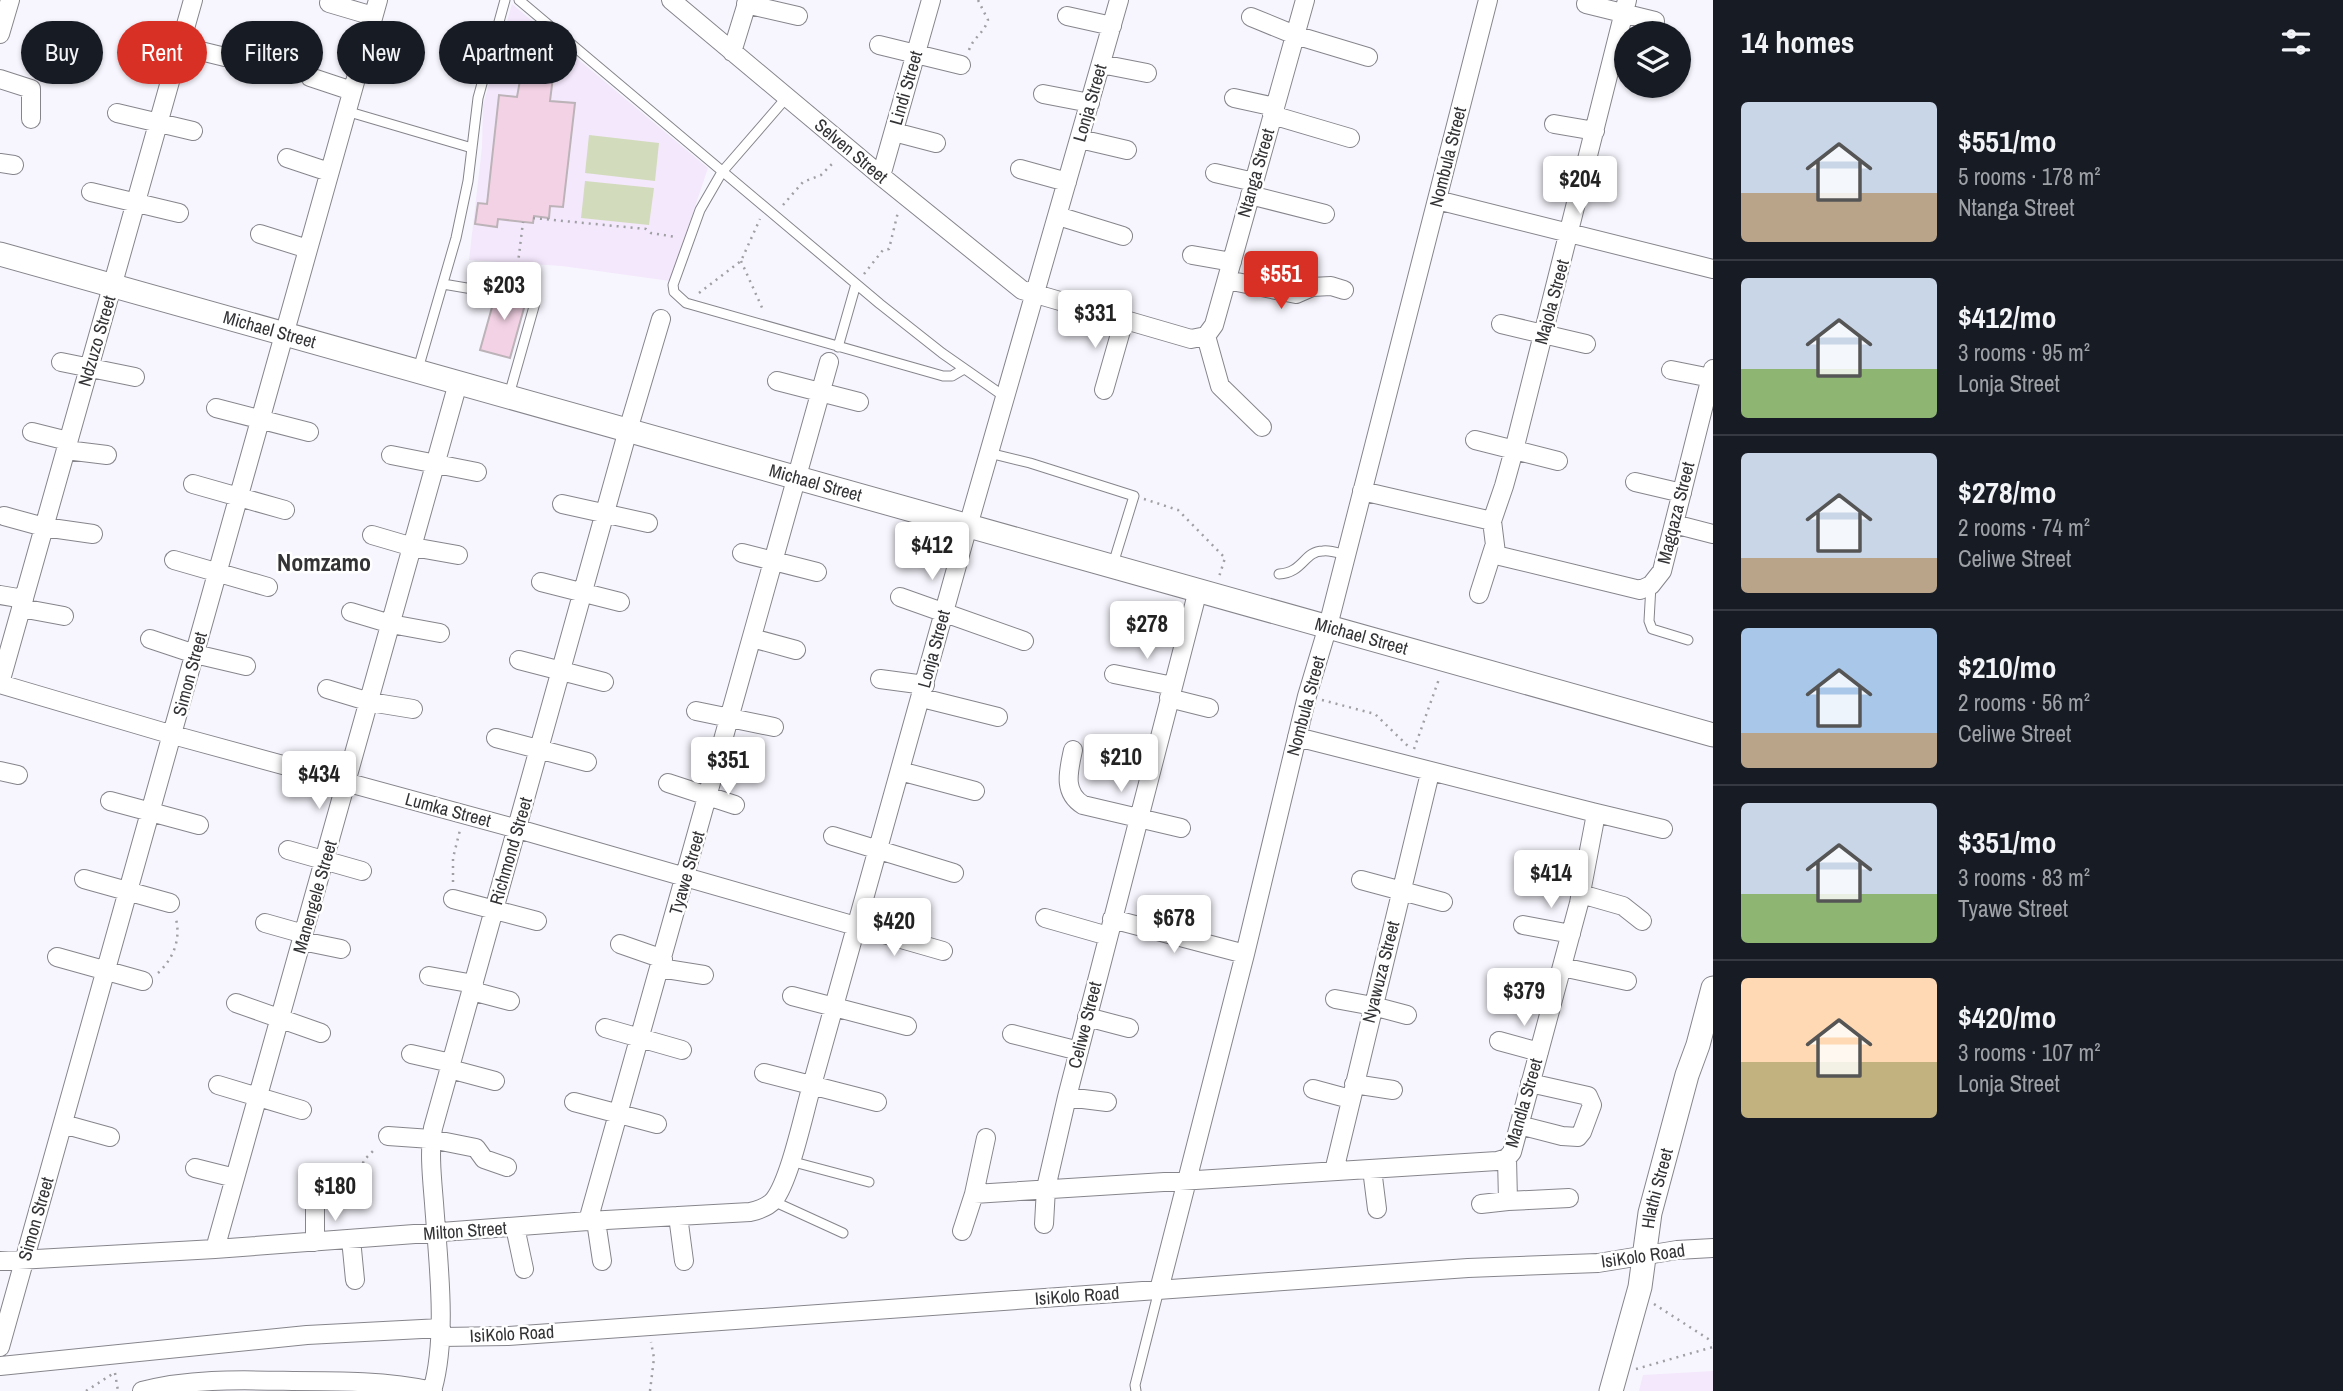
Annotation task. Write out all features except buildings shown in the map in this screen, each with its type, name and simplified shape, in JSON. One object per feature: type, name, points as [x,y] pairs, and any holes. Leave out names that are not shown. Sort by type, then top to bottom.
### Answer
[{"type":"street","points":[[0,34],[10,0]]},
{"type":"street","name":"Ndzuzo Street","points":[[187,21],[193,0]]},
{"type":"street","name":"Selven Street","points":[[671,0],[1008,280],[1022,290],[1036,295]]},
{"type":"street","name":"Lindi Street","points":[[881,176],[931,0]]},
{"type":"street","name":"Lonja Street","points":[[787,1168],[1119,0]]},
{"type":"street","name":"Ntanga Street","points":[[1206,336],[1214,325],[1227,281],[1305,0]]},
{"type":"street","name":"Nombula Street","points":[[1159,1290],[1245,954],[1307,696],[1328,626],[1488,0]]},
{"type":"street","points":[[733,52],[747,2],[798,16]]},
{"type":"street","points":[[329,4],[375,8]]},
{"type":"street","points":[[1586,4],[1625,6],[1655,21]]},
{"type":"street","name":"Majola Street","points":[[1497,552],[1492,521],[1514,450],[1625,6]]},
{"type":"street","name":"Simon Street","points":[[0,1347],[375,8]]},
{"type":"street","points":[[1067,16],[1112,26]]},
{"type":"street","points":[[1251,17],[1296,35],[1368,57]]},
{"type":"street","points":[[878,45],[961,65]]},
{"type":"street","points":[[1101,64],[1147,73]]},
{"type":"street","points":[[0,79],[31,89],[31,119]]},
{"type":"street","points":[[323,81],[352,90]]},
{"type":"street","name":"Ndzuzo Street","points":[[0,683],[169,84]]},
{"type":"street","points":[[1043,94],[1090,103]]},
{"type":"street","points":[[1234,98],[1350,138]]},
{"type":"street","points":[[117,113],[194,131]]},
{"type":"street","points":[[1554,124],[1595,131]]},
{"type":"street","points":[[894,132],[936,143]]},
{"type":"street","points":[[1080,139],[1127,150]]},
{"type":"street","points":[[287,158],[329,172]]},
{"type":"street","points":[[1020,169],[1067,182]]},
{"type":"street","points":[[1215,173],[1325,214]]},
{"type":"street","points":[[91,192],[179,213]]},
{"type":"street","points":[[1437,200],[1713,268]]},
{"type":"street","points":[[1058,216],[1124,236]]},
{"type":"street","points":[[260,234],[308,248]]},
{"type":"street","name":"Michael Street","points":[[0,254],[1713,734]]},
{"type":"street","points":[[1192,255],[1232,262]]},
{"type":"street","points":[[1227,281],[1296,294],[1312,287],[1331,286],[1344,290]]},
{"type":"street","points":[[1036,295],[1191,339],[1206,336],[1220,386],[1262,427]]},
{"type":"street","name":"Richmond Street","points":[[432,1391],[437,1374],[441,1333],[431,1139],[661,319]]},
{"type":"street","points":[[1104,390],[1124,320]]},
{"type":"street","points":[[1501,324],[1586,344]]},
{"type":"street","name":"Tyawe Street","points":[[592,1221],[619,1113],[834,354]]},
{"type":"street","points":[[61,362],[135,377]]},
{"type":"street","points":[[1671,370],[1712,373]]},
{"type":"street","name":"Magqaza Street","points":[[1497,552],[1640,590],[1651,585],[1662,572],[1682,493],[1708,414],[1712,373]]},
{"type":"street","points":[[777,381],[859,402]]},
{"type":"street","name":"Manengele Street","points":[[215,1249],[458,383]]},
{"type":"street","points":[[216,408],[309,432]]},
{"type":"street","points":[[32,432],[67,446],[107,455]]},
{"type":"street","points":[[1475,440],[1558,461]]},
{"type":"street","points":[[391,455],[477,472]]},
{"type":"street","points":[[1635,482],[1682,493]]},
{"type":"street","points":[[193,484],[285,510]]},
{"type":"street","points":[[1362,491],[1492,521]]},
{"type":"street","points":[[562,504],[648,523]]},
{"type":"street","points":[[4,516],[44,527],[93,534]]},
{"type":"street","points":[[1674,524],[1713,534]]},
{"type":"street","points":[[372,536],[458,555]]},
{"type":"street","points":[[1479,594],[1497,552]]},
{"type":"street","points":[[742,553],[817,572]]},
{"type":"street","points":[[174,560],[268,587]]},
{"type":"street","points":[[541,582],[620,602]]},
{"type":"street","name":"Celiwe Street","points":[[1044,1224],[1046,1188],[1087,1017],[1171,692],[1206,592]]},
{"type":"street","points":[[0,595],[64,616]]},
{"type":"street","points":[[900,597],[1024,641]]},
{"type":"street","points":[[351,612],[391,624],[440,633]]},
{"type":"street","points":[[752,638],[796,650]]},
{"type":"street","points":[[150,639],[195,654],[246,666]]},
{"type":"street","points":[[519,660],[604,682]]},
{"type":"street","points":[[1114,674],[1171,692],[1209,708]]},
{"type":"street","points":[[880,679],[998,717]]},
{"type":"street","name":"Lumka Street","points":[[0,683],[173,735],[518,829],[943,951]]},
{"type":"street","points":[[327,689],[369,702],[413,709]]},
{"type":"street","points":[[696,711],[774,727]]},
{"type":"street","points":[[1297,737],[1430,773],[1663,829]]},
{"type":"street","points":[[496,738],[587,762]]},
{"type":"street","points":[[1073,750],[1068,778],[1069,790],[1083,805],[1181,828]]},
{"type":"street","points":[[0,771],[18,775]]},
{"type":"street","points":[[900,771],[975,791]]},
{"type":"street","name":"Nyawuza Street","points":[[1334,1171],[1430,773]]},
{"type":"street","points":[[668,783],[735,804]]},
{"type":"street","points":[[110,801],[199,825]]},
{"type":"street","name":"Mandla Street","points":[[1046,1188],[1497,1161],[1507,1158],[1512,1152],[1581,894],[1595,819],[1592,812]]},
{"type":"street","points":[[833,836],[954,873]]},
{"type":"street","points":[[288,850],[362,871]]},
{"type":"street","points":[[84,879],[170,904]]},
{"type":"street","points":[[1361,880],[1443,902]]},
{"type":"street","points":[[1581,894],[1623,906],[1642,922]]},
{"type":"street","points":[[453,899],[537,921]]},
{"type":"street","points":[[1045,918],[1245,954]]},
{"type":"street","points":[[265,923],[303,938],[341,948]]},
{"type":"street","points":[[1524,925],[1571,933]]},
{"type":"street","points":[[620,944],[662,963],[704,975]]},
{"type":"street","points":[[57,957],[143,981]]},
{"type":"street","points":[[1562,967],[1627,981]]},
{"type":"street","points":[[429,976],[510,1001]]},
{"type":"street","name":"Hlathi Street","points":[[1613,1382],[1640,1287],[1650,1213],[1713,988]]},
{"type":"street","points":[[792,996],[907,1026]]},
{"type":"street","points":[[1335,999],[1407,1016]]},
{"type":"street","points":[[236,1003],[321,1033]]},
{"type":"street","points":[[1087,1017],[1129,1028]]},
{"type":"street","points":[[605,1028],[682,1050]]},
{"type":"street","points":[[1012,1034],[1079,1051]]},
{"type":"street","points":[[1499,1041],[1539,1052]]},
{"type":"street","points":[[411,1054],[495,1081]]},
{"type":"street","points":[[764,1073],[877,1102]]},
{"type":"street","points":[[1519,1125],[1562,1136],[1578,1136],[1592,1105],[1588,1096],[1530,1083]]},
{"type":"street","points":[[218,1085],[302,1110]]},
{"type":"street","points":[[1313,1089],[1352,1092],[1392,1090]]},
{"type":"street","points":[[1067,1097],[1107,1102]]},
{"type":"street","points":[[574,1102],[657,1124]]},
{"type":"street","points":[[63,1124],[110,1137]]},
{"type":"street","points":[[388,1136],[431,1139],[476,1148],[484,1159],[507,1167]]},
{"type":"street","points":[[962,1231],[974,1194],[986,1138]]},
{"type":"street","points":[[1507,1158],[1508,1201]]},
{"type":"street","points":[[195,1168],[235,1178]]},
{"type":"street","points":[[773,1201],[787,1168]]},
{"type":"street","points":[[1372,1169],[1377,1209]]},
{"type":"street","points":[[974,1194],[1046,1188]]},
{"type":"street","points":[[1481,1204],[1569,1198]]},
{"type":"street","name":"Milton Street","points":[[0,1261],[750,1212],[760,1210],[773,1201]]},
{"type":"street","points":[[316,1204],[316,1242]]},
{"type":"street","points":[[678,1216],[684,1261]]},
{"type":"street","points":[[592,1221],[601,1261]]},
{"type":"street","points":[[515,1227],[524,1269]]},
{"type":"street","points":[[351,1239],[355,1280]]},
{"type":"street","name":"IsiKolo Road","points":[[0,1366],[307,1335],[441,1333],[508,1336],[1505,1265],[1598,1264],[1677,1250],[1713,1248]]},
{"type":"street","points":[[142,1391],[177,1384],[225,1380],[362,1381],[432,1391]]},
{"type":"lane","points":[[418,371],[456,238],[468,181],[478,98],[505,0]]},
{"type":"lane","points":[[519,0],[856,284],[964,369],[1005,397]]},
{"type":"lane","points":[[787,97],[722,172],[700,210],[673,285],[674,292],[686,303],[771,328],[834,354],[943,376],[952,376],[964,369]]},
{"type":"lane","points":[[346,111],[472,148]]},
{"type":"lane","points":[[443,284],[496,293]]},
{"type":"lane","points":[[834,354],[856,284]]},
{"type":"lane","points":[[509,397],[530,302]]},
{"type":"lane","points":[[989,453],[1134,496],[1112,566]]},
{"type":"lane","points":[[1279,574],[1292,572],[1320,550],[1346,555]]},
{"type":"lane","points":[[1651,585],[1648,621],[1652,629],[1688,640]]},
{"type":"lane","points":[[787,1168],[869,1182]]},
{"type":"lane","points":[[773,1201],[843,1233]]},
{"type":"lane","points":[[1136,1391],[1135,1385],[1159,1290]]},
{"type":"path","points":[[961,65],[971,43],[984,32],[988,20],[978,0]]},
{"type":"path","points":[[774,216],[803,181],[821,175],[847,147]]},
{"type":"path","points":[[856,284],[883,250],[889,249],[897,214],[909,199]]},
{"type":"path","points":[[686,303],[741,261],[765,209]]},
{"type":"path","points":[[533,218],[646,229],[651,233],[689,240]]},
{"type":"path","points":[[478,288],[518,263],[523,222]]},
{"type":"path","points":[[741,261],[771,328]]},
{"type":"path","points":[[1134,496],[1178,510],[1225,558],[1206,592]]},
{"type":"path","points":[[1307,696],[1375,715],[1414,751],[1445,660]]},
{"type":"path","points":[[453,899],[453,858],[464,815]]},
{"type":"path","points":[[143,981],[154,976],[172,955],[178,928],[170,904]]},
{"type":"path","points":[[316,1204],[326,1188],[355,1188],[364,1160],[388,1136]]},
{"type":"path","points":[[1633,1304],[1655,1304],[1713,1342]]},
{"type":"path","points":[[648,1326],[654,1358],[649,1391]]},
{"type":"path","points":[[1613,1382],[1713,1348]]},
{"type":"path","points":[[86,1391],[114,1373]]},
{"type":"shaded area","points":[[512,4],[532,21],[507,21]]},
{"type":"shaded area","points":[[577,58],[708,168],[670,281],[562,266],[469,260],[482,147],[483,105],[489,84],[577,84]]},
{"type":"shaded area","points":[[1713,1371],[1713,1391],[1639,1391],[1643,1375]]},
{"type":"green space","points":[[589,135],[659,143],[655,181],[585,173]]},
{"type":"green space","points":[[585,181],[654,188],[649,225],[581,218]]},
{"type":"district","name":"Nomzamo","points":[[324,563]]}]
